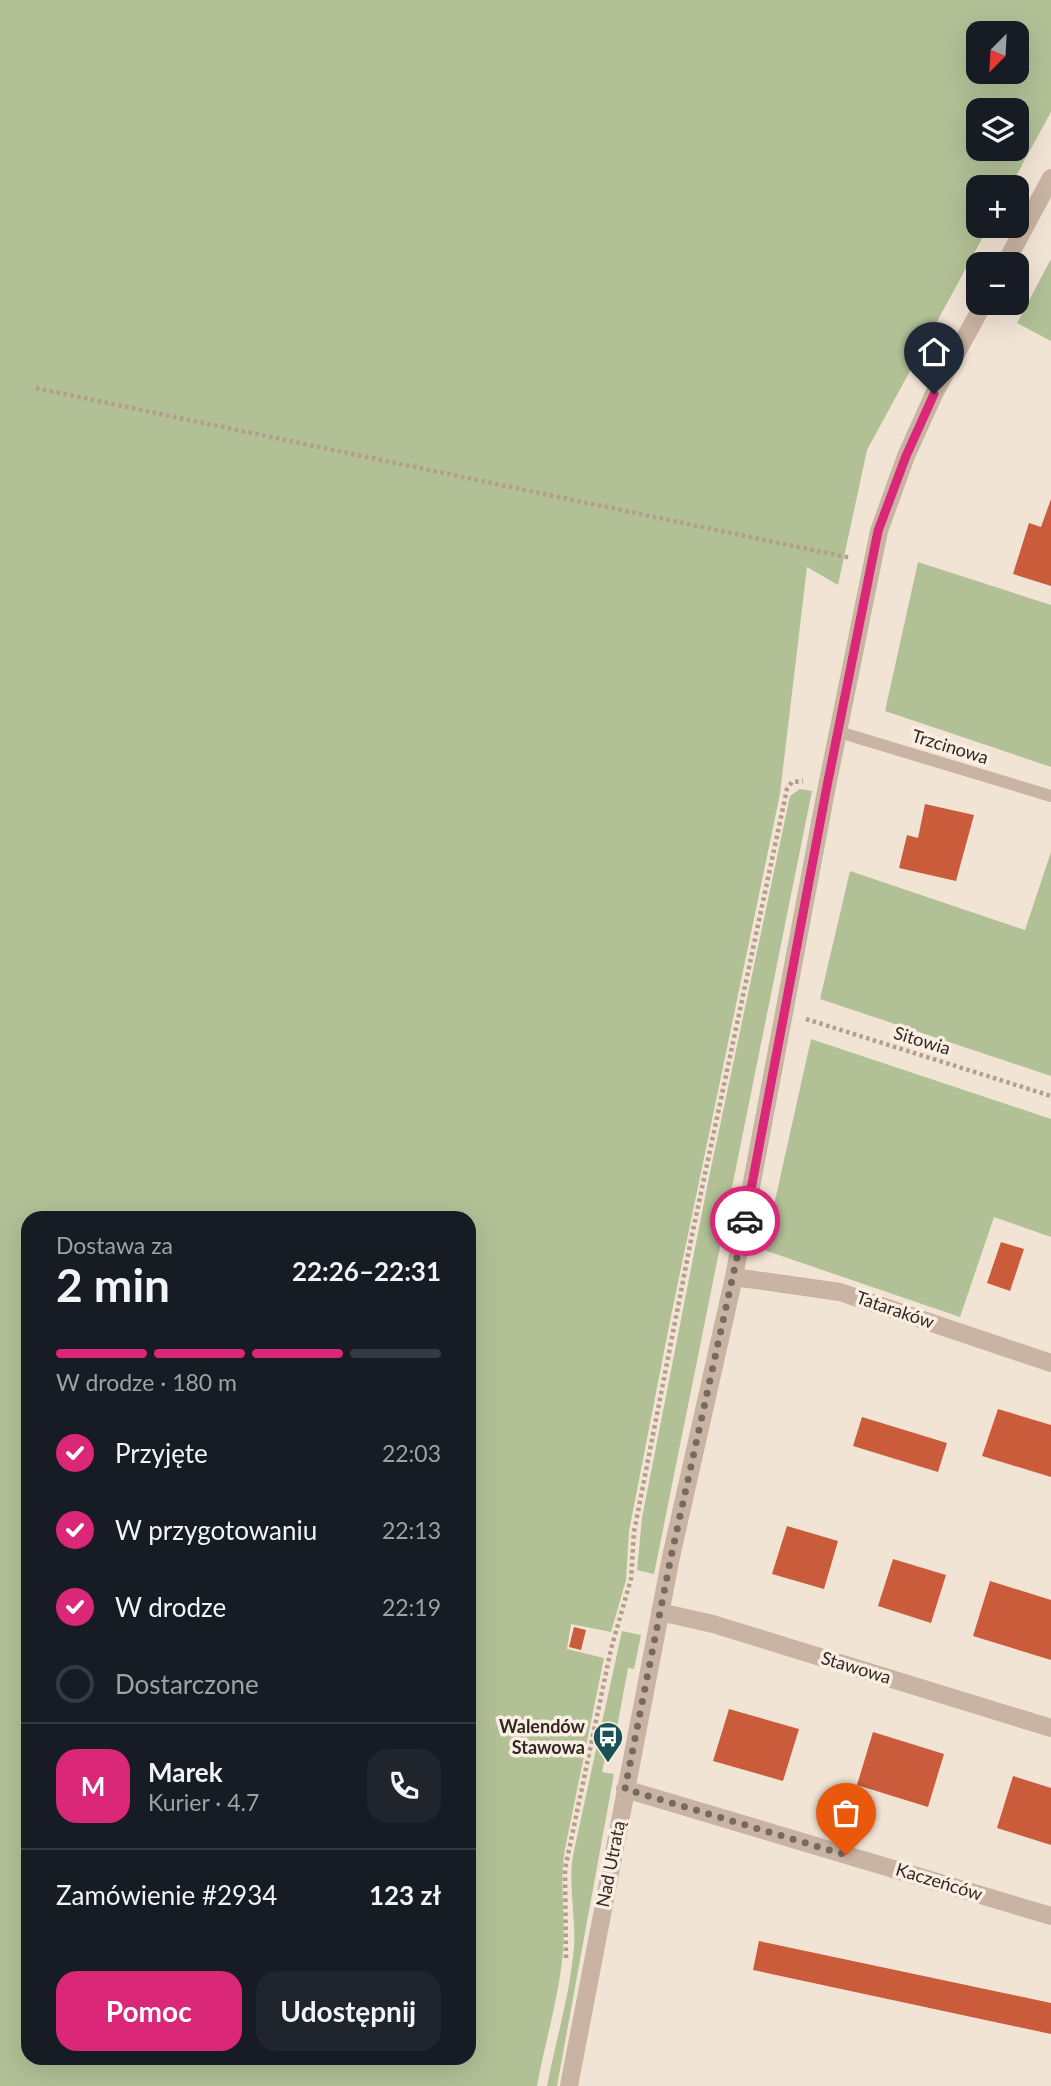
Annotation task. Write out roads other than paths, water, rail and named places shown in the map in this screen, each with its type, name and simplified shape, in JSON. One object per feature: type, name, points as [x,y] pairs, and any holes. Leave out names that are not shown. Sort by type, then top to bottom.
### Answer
[{"type":"street","points":[[1011,252],[1051,178]]},
{"type":"street","name":"Nad Utratą","points":[[569,2086],[660,1612],[734,1277],[878,531],[906,456],[934,394],[977,315]]},
{"type":"street","name":"Tataraków","points":[[734,1277],[840,1292],[1051,1363]]},
{"type":"street","name":"Stawowa","points":[[660,1612],[713,1624],[1051,1728]]},
{"type":"street","name":"Kaczeńców","points":[[625,1789],[1051,1916]]},
{"type":"lane","name":"Trzcinowa","points":[[839,732],[1051,796]]},
{"type":"place","name":"Walendów Stawowa","points":[[608,1764]]}]
